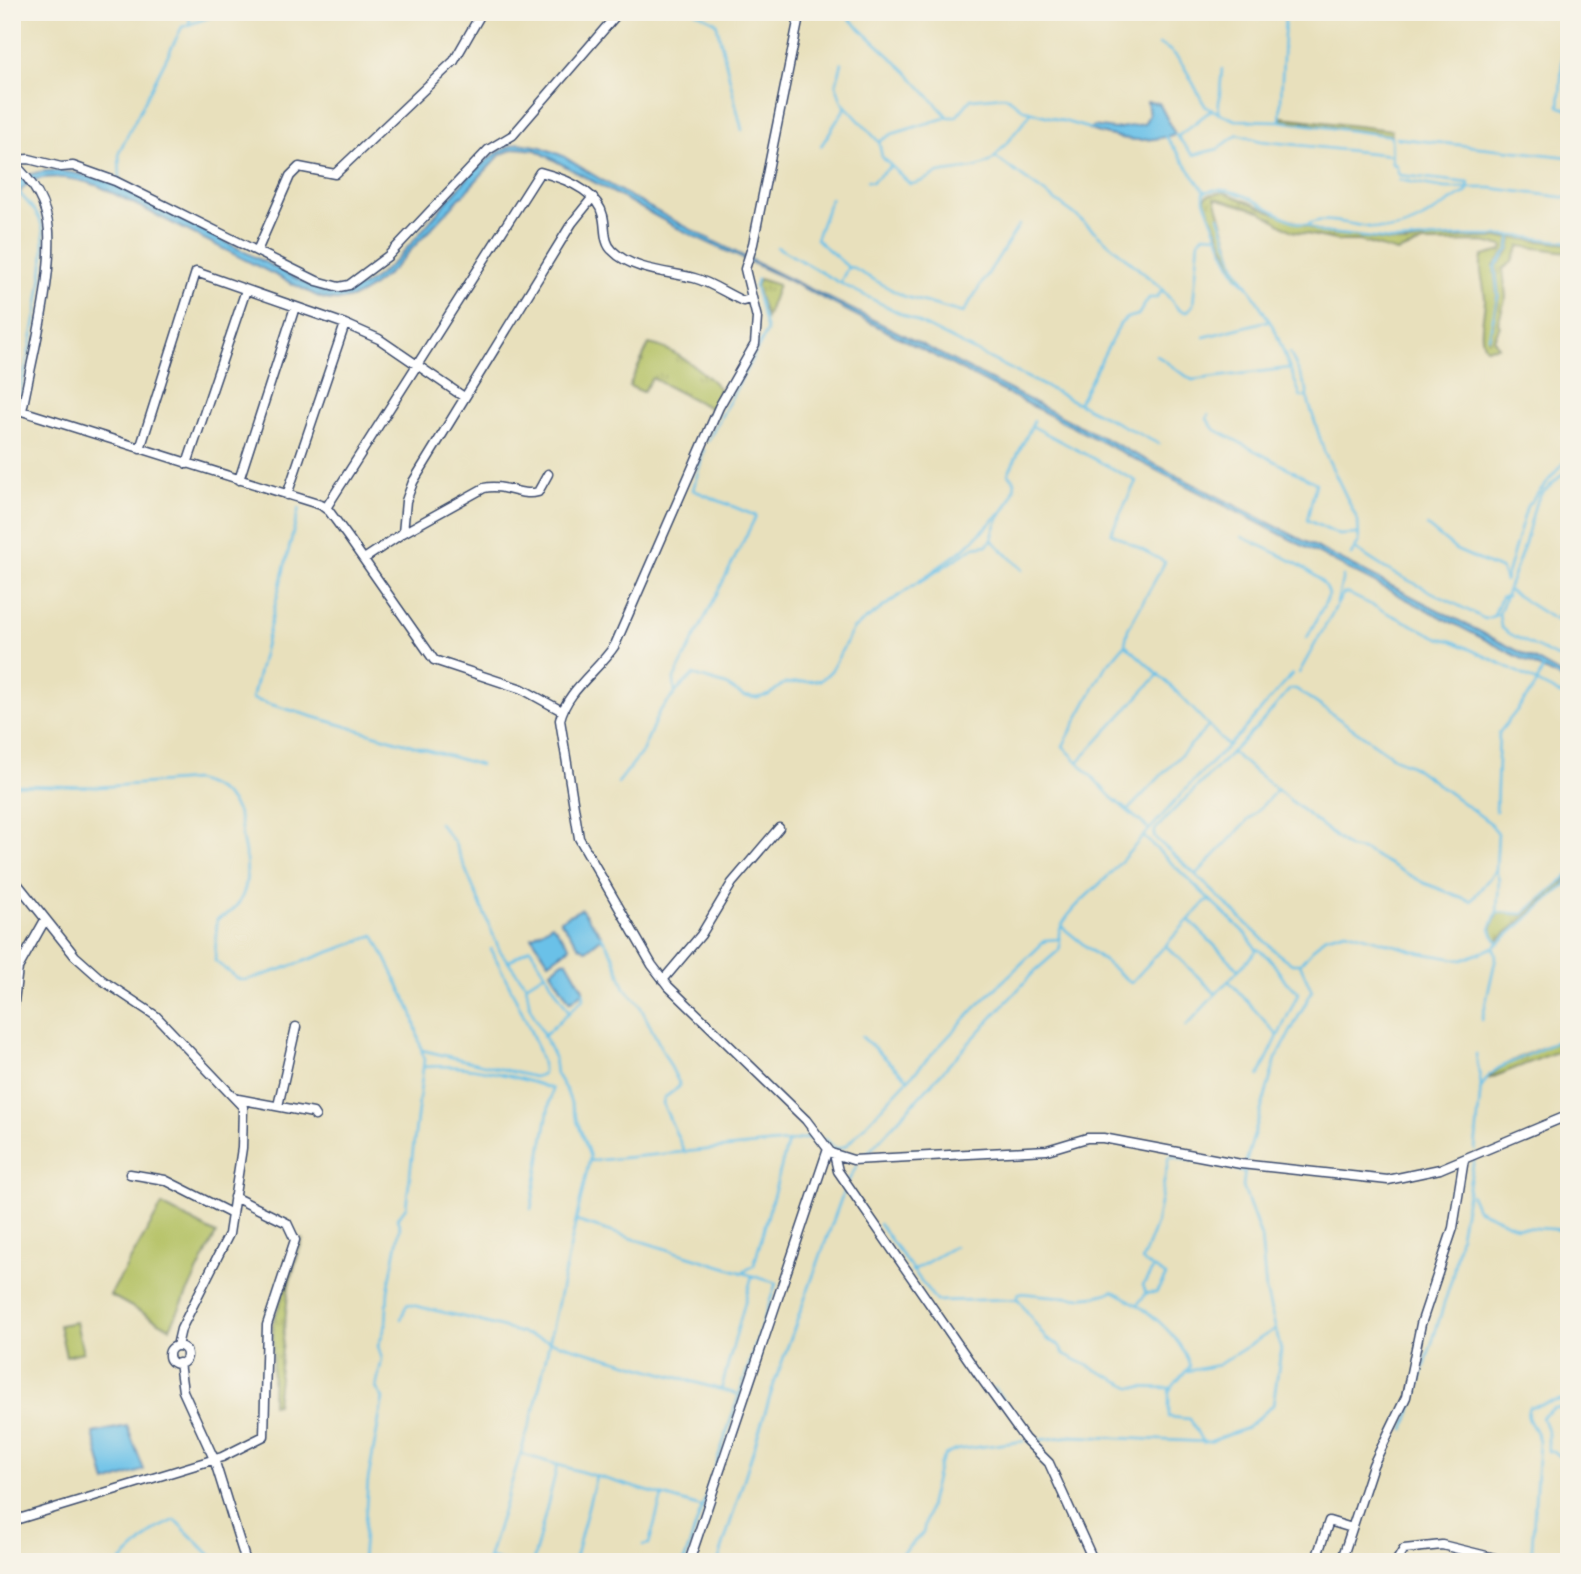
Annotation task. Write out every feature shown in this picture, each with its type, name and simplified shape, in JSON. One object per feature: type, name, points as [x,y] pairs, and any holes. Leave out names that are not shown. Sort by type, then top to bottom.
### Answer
[{"type":"street","points":[[257,251],[290,176],[299,167],[335,174],[454,61],[482,12]]},
{"type":"street","points":[[12,161],[29,159],[61,167],[73,166],[115,181],[330,285],[349,285],[388,256],[488,150],[513,135],[619,12]]},
{"type":"street","points":[[800,12],[748,260],[750,299],[759,327],[755,344],[719,407],[615,645],[562,710],[560,720],[579,838],[663,980],[773,1086],[806,1120],[831,1152],[838,1171],[971,1364],[1025,1439],[1049,1463],[1094,1562]]},
{"type":"street","points":[[12,161],[32,184],[45,212],[48,243],[47,269],[22,411],[326,509],[434,660],[522,690],[562,710]]},
{"type":"street","points":[[326,509],[415,363],[534,176],[540,172],[554,175],[593,197],[601,208],[607,241],[613,252],[632,262],[696,278],[743,301],[750,299]]},
{"type":"street","points":[[403,533],[406,501],[413,482],[572,223],[593,197]]},
{"type":"street","points":[[140,449],[196,272],[345,324],[379,339],[464,397]]},
{"type":"street","points":[[187,464],[246,290]]},
{"type":"street","points":[[239,480],[295,307]]},
{"type":"street","points":[[287,495],[345,324]]},
{"type":"street","points":[[364,559],[403,533],[484,488],[497,485],[526,493],[538,492],[548,474]]},
{"type":"street","points":[[663,980],[701,935],[732,883],[779,828]]},
{"type":"street","points":[[12,877],[75,956],[102,979],[156,1016],[238,1099],[245,1120],[229,1234],[181,1329],[177,1346],[187,1352],[184,1361],[179,1363],[183,1391],[214,1459],[246,1562]]},
{"type":"street","points":[[12,1019],[18,968],[45,920]]},
{"type":"street","points":[[278,1106],[296,1027]]},
{"type":"street","points":[[238,1099],[315,1116]]},
{"type":"street","points":[[831,1152],[853,1160],[977,1155],[1047,1150],[1087,1138],[1103,1138],[1241,1164],[1388,1180],[1416,1176],[1569,1115]]},
{"type":"street","points":[[689,1562],[831,1152]]},
{"type":"street","points":[[1341,1562],[1373,1465],[1406,1397],[1421,1324],[1453,1228],[1464,1158]]},
{"type":"street","points":[[130,1174],[165,1180],[232,1213]]},
{"type":"street","points":[[12,1521],[214,1459],[264,1436],[267,1325],[295,1240],[287,1223],[234,1197]]},
{"type":"street","points":[[1315,1562],[1329,1521],[1352,1528]]},
{"type":"street","points":[[1396,1562],[1404,1549],[1442,1545],[1511,1562]]},
{"type":"green space","points":[[1281,117],[1392,130],[1391,135],[1281,120]]},
{"type":"green space","points":[[1224,192],[1321,232],[1405,243],[1434,238],[1510,238],[1508,249],[1494,266],[1497,296],[1489,341],[1499,296],[1496,267],[1510,250],[1512,238],[1569,244],[1569,252],[1520,246],[1512,262],[1503,269],[1506,297],[1498,323],[1500,326],[1494,339],[1498,347],[1486,348],[1482,338],[1485,299],[1481,260],[1483,256],[1502,251],[1503,246],[1483,242],[1423,243],[1397,252],[1360,241],[1340,241],[1292,231],[1260,211],[1215,198],[1236,268],[1247,285],[1237,276],[1204,199],[1208,195]]},
{"type":"green space","points":[[759,279],[778,285],[766,318],[756,287]]},
{"type":"green space","points":[[649,344],[659,346],[688,361],[720,389],[712,409],[652,378],[643,392],[629,386]]},
{"type":"green space","points":[[1569,876],[1563,886],[1497,941],[1491,929],[1498,912],[1524,915]]},
{"type":"green space","points":[[1569,1037],[1569,1047],[1488,1079],[1494,1072],[1514,1060]]},
{"type":"green space","points":[[162,1205],[216,1234],[170,1328],[110,1295]]},
{"type":"green space","points":[[303,1238],[289,1285],[276,1404],[272,1405],[273,1323]]},
{"type":"green space","points":[[76,1322],[83,1352],[66,1356],[59,1325]]},
{"type":"water","points":[[1147,102],[1159,103],[1175,134],[1132,140],[1089,130],[1093,126],[1114,129],[1144,124],[1149,115]]},
{"type":"water","points":[[519,143],[541,147],[563,156],[645,205],[1537,661],[1569,679],[1569,683],[780,276],[683,231],[536,150],[517,148],[501,154],[392,270],[367,290],[348,299],[317,296],[90,183],[56,177],[34,181],[25,186],[19,195],[12,217],[12,187],[22,178],[47,171],[74,173],[112,183],[322,292],[348,292],[373,280],[397,258],[470,176],[494,155]]},
{"type":"water","points":[[581,909],[601,935],[601,938],[586,950],[579,946],[560,920]]},
{"type":"water","points":[[552,924],[570,947],[549,962],[532,937]]},
{"type":"water","points":[[563,961],[567,961],[583,989],[583,992],[570,1002],[551,971]]},
{"type":"water","points":[[127,1426],[144,1470],[106,1483],[93,1433]]},
{"type":"waterway","points":[[189,22],[192,12]]},
{"type":"waterway","points":[[120,181],[119,152],[182,27],[224,12]]},
{"type":"waterway","points":[[270,12],[294,16],[307,12]]},
{"type":"waterway","points":[[696,12],[716,22],[742,130]]},
{"type":"waterway","points":[[842,12],[906,71],[948,117],[956,117],[971,99],[1005,96],[1025,110],[1091,129]]},
{"type":"waterway","points":[[1280,121],[1285,14]]},
{"type":"waterway","points":[[1159,45],[1167,48],[1181,62],[1206,107],[1235,120],[1280,121],[1391,136],[1392,164],[1396,165],[1399,175],[1469,183],[1467,192],[1413,224],[1393,229],[1336,221],[1307,225],[1231,191],[1204,192],[1204,200],[1224,251],[1237,276],[1248,286],[1275,330],[1301,397],[1307,397],[1324,451],[1358,521],[1359,542],[1351,555]]},
{"type":"waterway","points":[[1569,51],[1563,53],[1559,106],[1569,110]]},
{"type":"waterway","points":[[842,63],[836,85],[842,102],[879,142]]},
{"type":"waterway","points":[[1218,114],[1222,69]]},
{"type":"waterway","points":[[821,146],[845,108]]},
{"type":"waterway","points":[[1177,137],[1210,111]]},
{"type":"waterway","points":[[995,157],[1032,112]]},
{"type":"waterway","points":[[948,117],[892,134],[879,142],[882,157],[910,184],[943,172],[983,165],[995,157],[1073,213],[1161,288],[1179,310],[1187,312],[1193,305],[1199,240],[1204,235],[1217,236]]},
{"type":"waterway","points":[[1175,134],[1193,155],[1218,149],[1238,134],[1261,141],[1391,155]]},
{"type":"waterway","points":[[1165,135],[1205,192]]},
{"type":"waterway","points":[[1396,138],[1569,157]]},
{"type":"waterway","points":[[867,181],[872,182],[891,166]]},
{"type":"waterway","points":[[1399,180],[1445,188],[1491,188],[1569,198]]},
{"type":"waterway","points":[[12,429],[34,326],[44,244],[38,216],[18,191]]},
{"type":"waterway","points":[[831,198],[816,239],[848,267],[840,283]]},
{"type":"waterway","points":[[1219,216],[1236,268],[1248,286]]},
{"type":"waterway","points":[[848,269],[851,267],[903,296],[963,313],[1019,225]]},
{"type":"waterway","points":[[1307,225],[1320,232],[1399,241],[1463,236],[1516,236],[1569,242]]},
{"type":"waterway","points":[[1489,337],[1498,296],[1495,267],[1509,249],[1511,236]]},
{"type":"waterway","points":[[777,247],[840,283],[1159,444]]},
{"type":"waterway","points":[[708,441],[767,331],[755,287],[757,279]]},
{"type":"waterway","points":[[1079,402],[1120,324],[1127,318],[1138,315],[1149,298],[1156,298],[1161,292]]},
{"type":"waterway","points":[[1204,337],[1267,321]]},
{"type":"waterway","points":[[1290,353],[1307,390],[1307,397]]},
{"type":"waterway","points":[[1156,355],[1192,380],[1290,368]]},
{"type":"waterway","points":[[1208,415],[1207,419],[1214,429],[1316,483],[1307,520],[1339,535],[1357,534]]},
{"type":"waterway","points":[[1023,570],[992,540],[996,524],[1014,489],[1015,481],[1008,474],[1034,421]]},
{"type":"waterway","points":[[1032,426],[1136,481],[1111,533],[1165,562],[1128,629],[1125,644],[1173,688],[1227,745]]},
{"type":"waterway","points":[[618,783],[642,752],[659,712],[675,694],[674,679],[756,516],[693,490],[704,450]]},
{"type":"waterway","points":[[1505,581],[1527,506],[1569,456]]},
{"type":"waterway","points":[[1499,614],[1525,543],[1535,505],[1541,494],[1569,468]]},
{"type":"waterway","points":[[299,508],[252,699],[480,765]]},
{"type":"waterway","points":[[676,692],[693,675],[726,685],[743,696],[757,698],[769,695],[783,684],[821,680],[831,671],[853,629],[965,548],[1004,510]]},
{"type":"waterway","points":[[1427,526],[1456,550],[1502,570],[1505,581]]},
{"type":"waterway","points":[[1242,537],[1306,569],[1325,586],[1329,595],[1307,638]]},
{"type":"waterway","points":[[919,583],[974,547],[987,545],[992,540]]},
{"type":"waterway","points":[[1355,549],[1386,569],[1485,619],[1499,614],[1501,627],[1508,633],[1569,663]]},
{"type":"waterway","points":[[1337,603],[1343,576]]},
{"type":"waterway","points":[[1508,590],[1555,620],[1569,595]]},
{"type":"waterway","points":[[1299,673],[1343,594],[1347,593],[1439,638],[1452,641],[1506,666],[1569,699]]},
{"type":"waterway","points":[[1494,615],[1501,597],[1507,596]]},
{"type":"waterway","points":[[1125,644],[1104,669],[1063,746],[1111,797],[1149,829]]},
{"type":"waterway","points":[[1496,811],[1499,733],[1535,687],[1543,668]]},
{"type":"waterway","points":[[1078,762],[1159,674]]},
{"type":"waterway","points":[[864,1157],[1035,971],[1059,950],[1059,933],[1066,918],[1242,732],[1292,674]]},
{"type":"waterway","points":[[1276,791],[1196,875],[1154,837],[1155,830],[1168,816],[1259,725],[1290,689],[1296,689],[1398,760],[1411,765],[1489,822],[1498,833],[1497,912],[1490,929],[1498,942]]},
{"type":"waterway","points":[[1128,810],[1208,727]]},
{"type":"waterway","points":[[1231,752],[1349,848],[1366,851],[1424,883],[1471,901],[1496,870]]},
{"type":"waterway","points":[[12,785],[98,787],[194,780],[217,789],[230,801],[238,815],[247,877],[242,898],[228,914],[217,919],[215,961],[237,978],[248,979],[374,935],[412,1012],[424,1060],[406,1207],[397,1219],[400,1227],[388,1291],[386,1325],[378,1346],[382,1359],[376,1388],[383,1398],[368,1480],[362,1562]]},
{"type":"waterway","points":[[439,823],[454,842],[500,951],[526,985],[530,1007],[554,1057],[556,1074],[567,1092],[590,1157],[535,1407],[487,1562]]},
{"type":"waterway","points":[[1143,836],[1247,935],[1256,949]]},
{"type":"waterway","points":[[1196,875],[1277,953],[1292,964],[1300,964]]},
{"type":"waterway","points":[[1497,912],[1523,914],[1569,875]]},
{"type":"waterway","points":[[1246,1162],[1276,1059],[1312,991],[1300,964],[1324,937],[1346,931],[1421,953],[1462,960],[1494,947],[1569,882]]},
{"type":"waterway","points":[[1062,927],[1131,983],[1206,901],[1211,901]]},
{"type":"waterway","points":[[1190,921],[1238,969]]},
{"type":"waterway","points":[[601,936],[613,955],[625,988],[638,1002],[679,1083],[679,1087],[664,1098],[663,1104],[684,1151]]},
{"type":"waterway","points":[[825,1139],[836,1149],[846,1146],[975,1008],[1046,940],[1058,939]]},
{"type":"waterway","points":[[1166,946],[1215,993]]},
{"type":"waterway","points":[[508,962],[530,948],[569,1012]]},
{"type":"waterway","points":[[1482,1020],[1496,957],[1494,948]]},
{"type":"waterway","points":[[422,1050],[534,1077],[543,1074],[531,1031],[491,949]]},
{"type":"waterway","points":[[1186,1026],[1258,949],[1271,960],[1285,981],[1299,992],[1259,1076]]},
{"type":"waterway","points":[[526,985],[545,973]]},
{"type":"waterway","points":[[1229,981],[1278,1036]]},
{"type":"waterway","points":[[543,1037],[584,998],[583,992]]},
{"type":"waterway","points":[[861,1036],[908,1079]]},
{"type":"waterway","points":[[1480,1090],[1489,1075],[1499,1068],[1569,1036]]},
{"type":"waterway","points":[[1475,1150],[1481,1085],[1476,1054]]},
{"type":"waterway","points":[[424,1067],[488,1071],[552,1089],[531,1209]]},
{"type":"waterway","points":[[590,1161],[788,1142],[812,1137]]},
{"type":"waterway","points":[[742,1273],[754,1265],[788,1142]]},
{"type":"waterway","points":[[1138,1304],[1146,1293],[1156,1293],[1166,1276],[1142,1261],[1156,1224],[1169,1156],[1231,1167],[1244,1173]]},
{"type":"waterway","points":[[1405,1430],[1452,1278],[1474,1159]]},
{"type":"waterway","points":[[848,1182],[857,1165]]},
{"type":"waterway","points":[[1031,1441],[1072,1436],[1209,1442],[1247,1428],[1273,1405],[1281,1350],[1266,1291],[1261,1237],[1243,1187],[1245,1169]]},
{"type":"waterway","points":[[718,1562],[774,1384],[845,1188]]},
{"type":"waterway","points":[[1471,1195],[1477,1209],[1517,1227],[1569,1230]]},
{"type":"waterway","points":[[576,1221],[776,1283],[684,1562]]},
{"type":"waterway","points":[[879,1224],[936,1301],[1018,1299],[1046,1339],[1059,1345],[1064,1354],[1131,1387],[1171,1388]]},
{"type":"waterway","points":[[912,1271],[955,1246]]},
{"type":"waterway","points":[[1146,1293],[1143,1285],[1153,1269]]},
{"type":"waterway","points":[[721,1390],[752,1276]]},
{"type":"waterway","points":[[1017,1299],[1019,1293],[1091,1297],[1113,1291],[1148,1312],[1178,1342],[1190,1366],[1169,1391],[1169,1417],[1190,1419],[1203,1443]]},
{"type":"waterway","points":[[401,1319],[407,1304],[472,1319],[736,1394]]},
{"type":"waterway","points":[[1188,1371],[1218,1365],[1275,1329]]},
{"type":"waterway","points":[[994,1388],[1033,1441]]},
{"type":"waterway","points":[[1531,1562],[1539,1442],[1529,1421],[1529,1407],[1569,1398]]},
{"type":"waterway","points":[[1569,1407],[1554,1408],[1542,1417],[1548,1433],[1548,1451],[1554,1451],[1561,1458],[1569,1456]]},
{"type":"waterway","points":[[893,1562],[923,1533],[939,1465],[945,1455],[956,1450],[1024,1441]]},
{"type":"waterway","points":[[521,1454],[701,1507]]},
{"type":"waterway","points":[[533,1562],[557,1467]]},
{"type":"waterway","points":[[574,1562],[596,1476]]},
{"type":"waterway","points":[[643,1545],[649,1544],[662,1496]]},
{"type":"waterway","points":[[121,1562],[155,1530],[175,1520],[217,1562]]},
{"type":"waterway","points":[[490,1558],[503,1562]]}]
